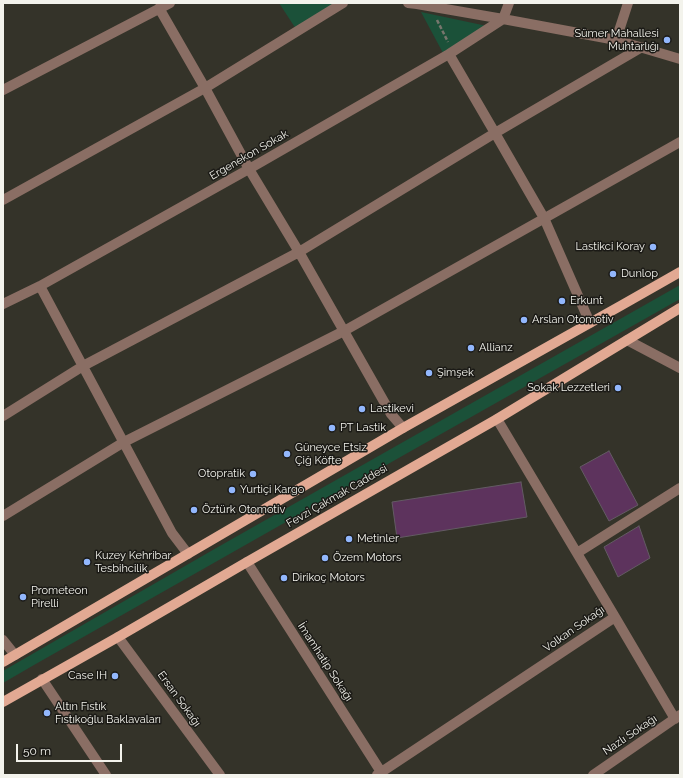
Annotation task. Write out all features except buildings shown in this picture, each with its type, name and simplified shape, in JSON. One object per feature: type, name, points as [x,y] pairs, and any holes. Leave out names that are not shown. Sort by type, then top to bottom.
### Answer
[{"type":"main road","points":[[3,662],[403,428],[680,272]]},
{"type":"main road","name":"Fevzi Çakmak Caddesi","points":[[3,702],[497,419],[680,308]]},
{"type":"street","points":[[3,90],[170,3]]},
{"type":"street","points":[[3,200],[205,88],[342,3]]},
{"type":"street","points":[[414,3],[616,40],[680,59]]},
{"type":"street","points":[[503,19],[509,3]]},
{"type":"street","points":[[616,40],[628,3]]},
{"type":"street","points":[[159,8],[249,169],[299,252],[391,414],[403,428]]},
{"type":"street","name":"Ergenekon Sokak","points":[[3,304],[40,286],[249,169],[451,53],[503,19]]},
{"type":"street","points":[[3,416],[83,366],[299,252],[495,133],[642,47]]},
{"type":"street","points":[[451,53],[544,218],[590,323]]},
{"type":"street","points":[[3,516],[124,442],[344,331],[680,142]]},
{"type":"street","points":[[40,286],[172,533],[188,554]]},
{"type":"street","points":[[627,340],[680,368]]},
{"type":"street","name":"Volkan Sokağı","points":[[381,774],[614,617],[497,419]]},
{"type":"street","points":[[577,553],[680,488]]},
{"type":"street","name":"İmamhatip Sokağı","points":[[247,562],[381,774]]},
{"type":"street","points":[[614,617],[678,717]]},
{"type":"street","name":"Ersan Sokağı","points":[[118,637],[220,775]]},
{"type":"street","points":[[3,640],[15,655]]},
{"type":"street","points":[[42,679],[106,775]]},
{"type":"street","name":"Nazlı Sokağı","points":[[593,775],[678,717]]},
{"type":"path","points":[[431,6],[451,53]]},
{"type":"green space","points":[[279,3],[335,3],[296,29]]},
{"type":"green space","points":[[421,12],[487,26],[443,53]]},
{"type":"green space","points":[[680,285],[680,299],[3,683],[3,671],[8,668]]},
{"type":"place","name":"Sümer Mahallesi Muhtarlığı","points":[[667,40]]},
{"type":"place","name":"Lastikci Koray","points":[[653,247]]},
{"type":"place","name":"Dunlop","points":[[613,274]]},
{"type":"place","name":"Erkunt","points":[[562,301]]},
{"type":"place","name":"Arslan Otomotiv","points":[[524,320]]},
{"type":"place","name":"Allianz","points":[[471,348]]},
{"type":"place","name":"Şimşek","points":[[429,373]]},
{"type":"place","name":"Sokak Lezzetleri","points":[[618,388]]},
{"type":"place","name":"Lastikevi","points":[[362,409]]},
{"type":"place","name":"PT Lastik","points":[[332,428]]},
{"type":"place","name":"Güneyce Etsiz Çiğ Köfte","points":[[287,454]]},
{"type":"place","name":"Otopratik","points":[[253,474]]},
{"type":"place","name":"Yurtiçi Kargo","points":[[232,490]]},
{"type":"place","name":"Öztürk Otomotiv","points":[[194,510]]},
{"type":"place","name":"Metinler","points":[[349,539]]},
{"type":"place","name":"Özem Motors","points":[[325,558]]},
{"type":"place","name":"Kuzey Kehribar Tesbihcilik","points":[[87,562]]},
{"type":"place","name":"Dirikoç Motors","points":[[284,578]]},
{"type":"place","name":"Prometeon Pirelli","points":[[23,597]]},
{"type":"place","name":"Case IH","points":[[115,676]]},
{"type":"place","name":"Altın Fıstık Fıstıkoğlu Baklavaları","points":[[47,713]]}]
